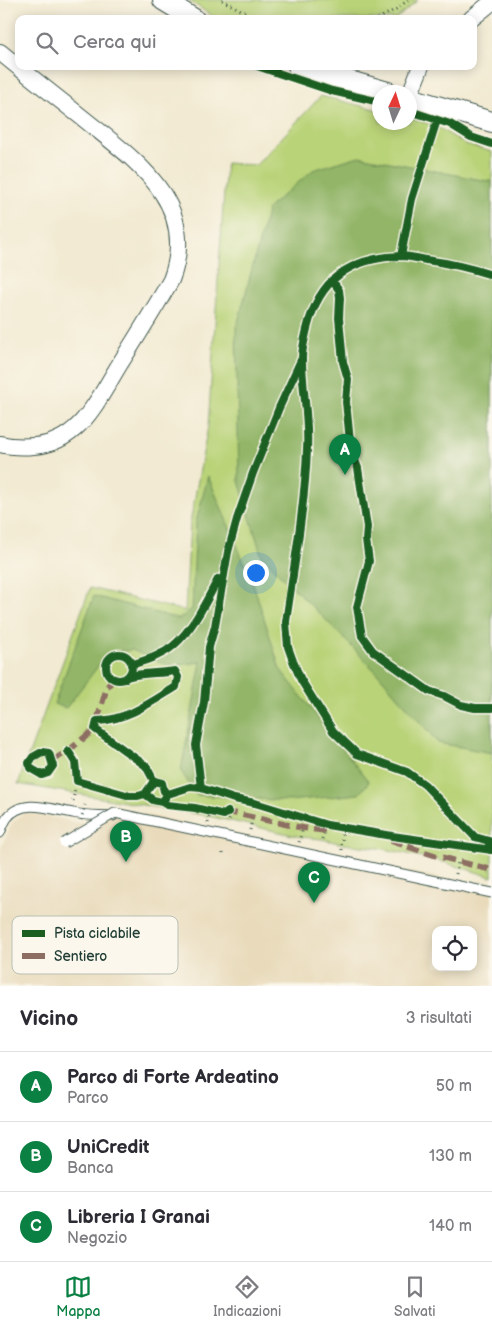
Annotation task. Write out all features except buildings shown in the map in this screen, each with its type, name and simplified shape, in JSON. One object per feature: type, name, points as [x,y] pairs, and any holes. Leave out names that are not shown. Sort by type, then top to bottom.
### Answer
[{"type":"street","points":[[163,0],[187,15]]},
{"type":"street","points":[[476,15],[492,2]]},
{"type":"street","points":[[0,52],[15,64]]},
{"type":"street","points":[[0,444],[16,447],[52,444],[68,435],[88,415],[171,280],[178,250],[177,225],[165,194],[147,172],[124,151],[23,70]]},
{"type":"street","points":[[312,70],[372,87]]},
{"type":"street","points":[[414,85],[419,70]]},
{"type":"street","points":[[417,100],[492,122]]},
{"type":"lane","points":[[0,832],[6,818],[16,810],[42,806],[74,814],[128,817],[492,894]]},
{"type":"lane","points":[[64,843],[116,812],[492,894]]},
{"type":"path","points":[[222,0],[250,15]]},
{"type":"path","points":[[385,15],[408,0]]},
{"type":"path","points":[[75,788],[73,802],[85,805],[80,826]]},
{"type":"path","points":[[229,820],[230,812]]},
{"type":"path","points":[[251,826],[252,819]]},
{"type":"path","points":[[322,839],[327,825]]},
{"type":"path","points":[[342,834],[343,844]]},
{"type":"path","points":[[457,868],[458,862]]},
{"type":"shaded area","points":[[114,808],[492,889],[492,986],[0,986],[0,851],[12,823],[28,812],[88,825]]},
{"type":"green space","points":[[188,0],[418,0],[401,15],[211,15]]},
{"type":"green space","points":[[321,96],[372,108],[372,130],[417,130],[417,120],[436,126],[465,144],[492,152],[492,877],[437,860],[379,848],[301,837],[209,816],[18,784],[90,588],[185,611],[190,524],[208,426],[226,163],[256,165]]},
{"type":"green space","points":[[359,156],[492,182],[492,753],[438,743],[380,676],[262,557],[239,481],[236,330],[268,208],[313,170]]},
{"type":"green space","points":[[208,476],[254,586],[280,669],[369,782],[359,794],[289,801],[196,795],[181,771],[201,662],[169,666],[132,650],[108,653],[66,708],[54,704],[94,596],[179,619],[192,609],[196,522]]},
{"type":"marked path","points":[[97,721],[107,687],[114,679]]},
{"type":"marked path","points":[[52,761],[68,751],[95,729]]},
{"type":"marked path","points":[[229,809],[228,812],[303,828],[327,831]]},
{"type":"marked path","points":[[391,841],[437,856],[492,870]]},
{"type":"cycle path","points":[[269,70],[332,91],[372,100]]},
{"type":"cycle path","points":[[417,113],[450,124],[471,137],[492,144]]},
{"type":"cycle path","points":[[401,256],[412,199],[437,120]]},
{"type":"cycle path","points":[[489,850],[489,841],[475,837],[425,785],[407,772],[357,754],[333,731],[301,680],[288,647],[286,622],[299,536],[306,470],[307,426],[302,351],[312,312],[320,297],[339,274],[366,261],[382,258],[413,257],[492,275]]},
{"type":"cycle path","points":[[332,280],[339,290],[339,318],[343,362],[348,379],[346,402],[351,451],[358,468],[367,527],[366,540],[369,561],[357,607],[362,636],[373,651],[429,691],[461,705],[475,708],[492,708]]},
{"type":"cycle path","points":[[201,788],[196,745],[204,702],[209,647],[215,626],[228,552],[253,473],[301,360]]},
{"type":"cycle path","points":[[131,665],[153,657],[173,646],[187,632],[218,579]]},
{"type":"cycle path","points":[[119,654],[128,658],[132,667],[128,676],[119,680],[110,676],[106,667],[110,658],[119,654]]},
{"type":"cycle path","points":[[127,677],[175,671],[178,677],[176,687],[128,714],[118,718],[97,721],[95,729],[146,766],[154,781],[162,783],[164,791],[168,794],[162,802],[153,800],[145,794],[154,781]]},
{"type":"cycle path","points":[[68,751],[75,762],[77,781],[130,796],[145,794]]},
{"type":"cycle path","points":[[42,752],[49,753],[53,766],[48,773],[42,775],[30,768],[29,763],[33,757],[42,752]]},
{"type":"cycle path","points":[[168,794],[190,787],[201,788],[327,825],[492,850]]},
{"type":"cycle path","points":[[162,802],[167,805],[195,808],[224,815],[228,812]]},
{"type":"place","name":"Parco di Forte Ardeatino","points":[[345,475]]},
{"type":"place","name":"UniCredit","points":[[126,862]]},
{"type":"place","name":"Libreria I Granai","points":[[314,903]]}]
